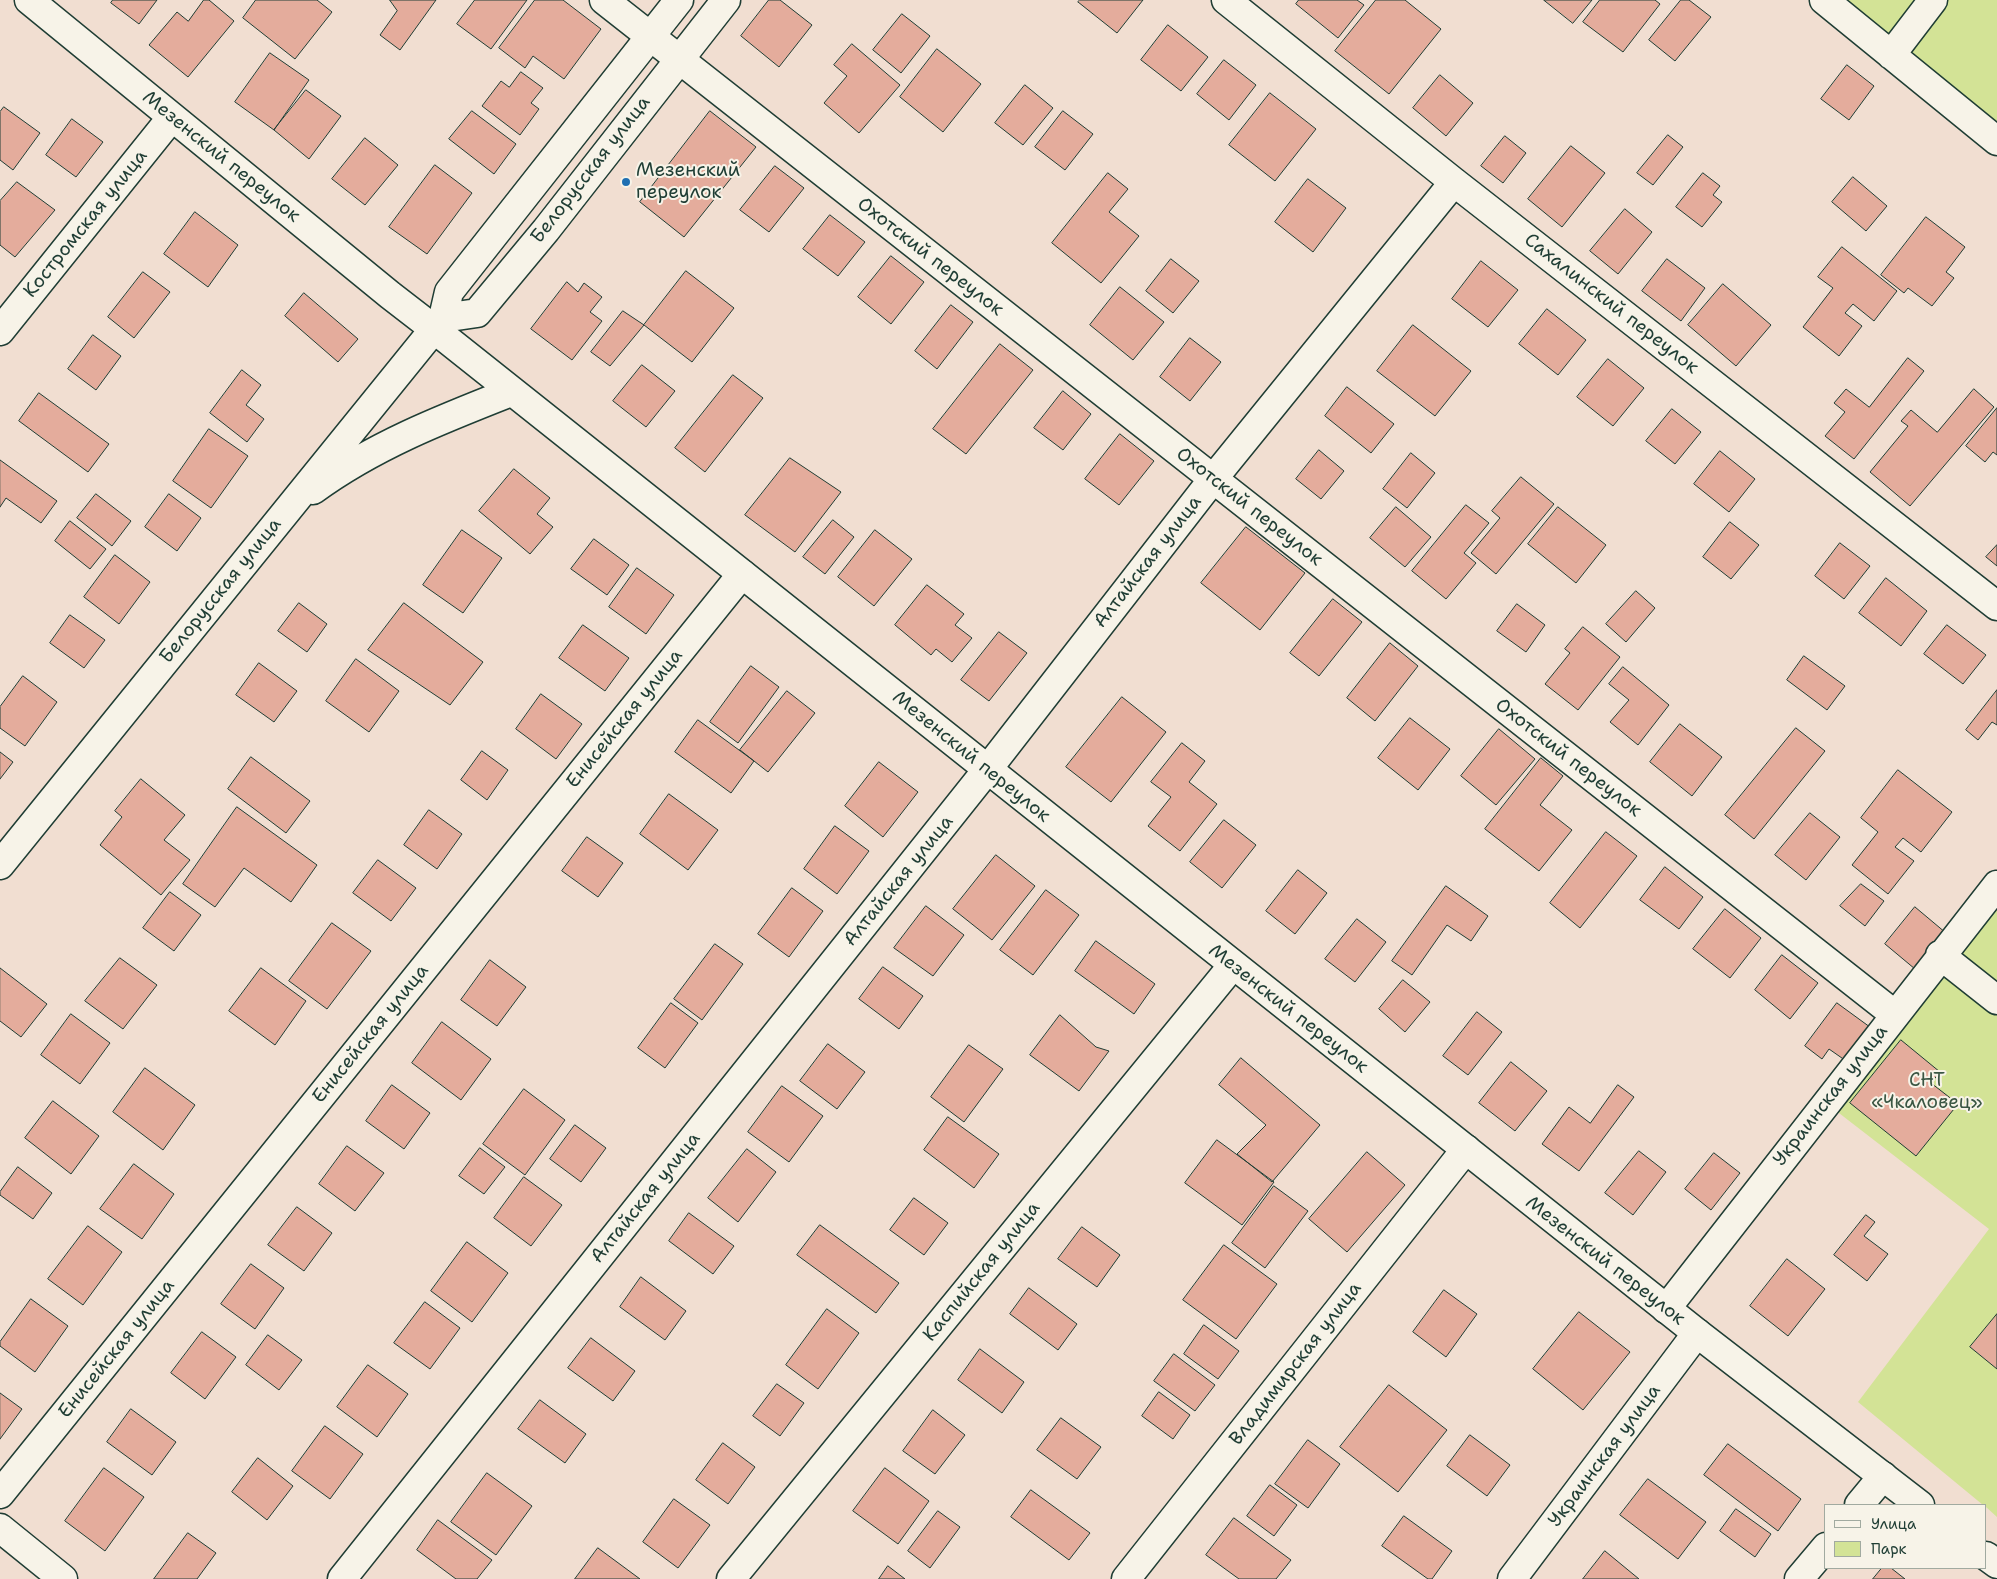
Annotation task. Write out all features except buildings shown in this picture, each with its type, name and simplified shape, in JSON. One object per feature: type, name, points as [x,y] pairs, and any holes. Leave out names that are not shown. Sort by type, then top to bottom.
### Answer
[{"type":"street","name":"Мезенский переулок","points":[[28,0],[390,295],[438,323],[511,392],[1666,1309],[1919,1504]]},
{"type":"street","name":"Охотский переулок","points":[[604,0],[1894,1014]]},
{"type":"street","name":"Белорусская улица","points":[[0,865],[438,323],[449,292],[679,0]]},
{"type":"street","name":"Белорусская улица","points":[[438,323],[476,313],[546,230],[726,0]]},
{"type":"street","name":"Сахалинский переулок","points":[[1226,0],[1454,182],[1997,606]]},
{"type":"street","points":[[1824,0],[1997,140]]},
{"type":"street","points":[[1891,55],[1933,0]]},
{"type":"street","name":"Костромская улица","points":[[0,332],[172,117]]},
{"type":"street","name":"Алтайская улица","points":[[342,1579],[987,770],[1213,479],[1454,182]]},
{"type":"street","points":[[286,510],[333,475],[370,453],[417,430],[511,392]]},
{"type":"street","name":"Енисейская улица","points":[[0,1494],[742,574]]},
{"type":"street","name":"Украинская улица","points":[[1666,1309],[1940,955],[1997,885]]},
{"type":"street","points":[[1940,955],[1997,1000]]},
{"type":"street","name":"Каспийская улица","points":[[731,1579],[1233,965]]},
{"type":"street","name":"Владимирская улица","points":[[1126,1579],[1466,1150]]},
{"type":"street","name":"Украинская улица","points":[[1512,1579],[1697,1333]]},
{"type":"street","points":[[1860,1504],[1883,1476]]},
{"type":"street","points":[[0,1528],[63,1579]]},
{"type":"street","points":[[1799,1579],[1824,1549]]},
{"type":"green space","points":[[1838,0],[1997,0],[1997,128]]},
{"type":"green space","name":"СНТ «Чкаловец»","points":[[1997,894],[1997,1517],[1987,1508],[1987,1504],[1982,1504],[1858,1402],[1989,1229],[1826,1103]]},
{"type":"place","name":"Мезенский переулок","points":[[626,182]]}]
